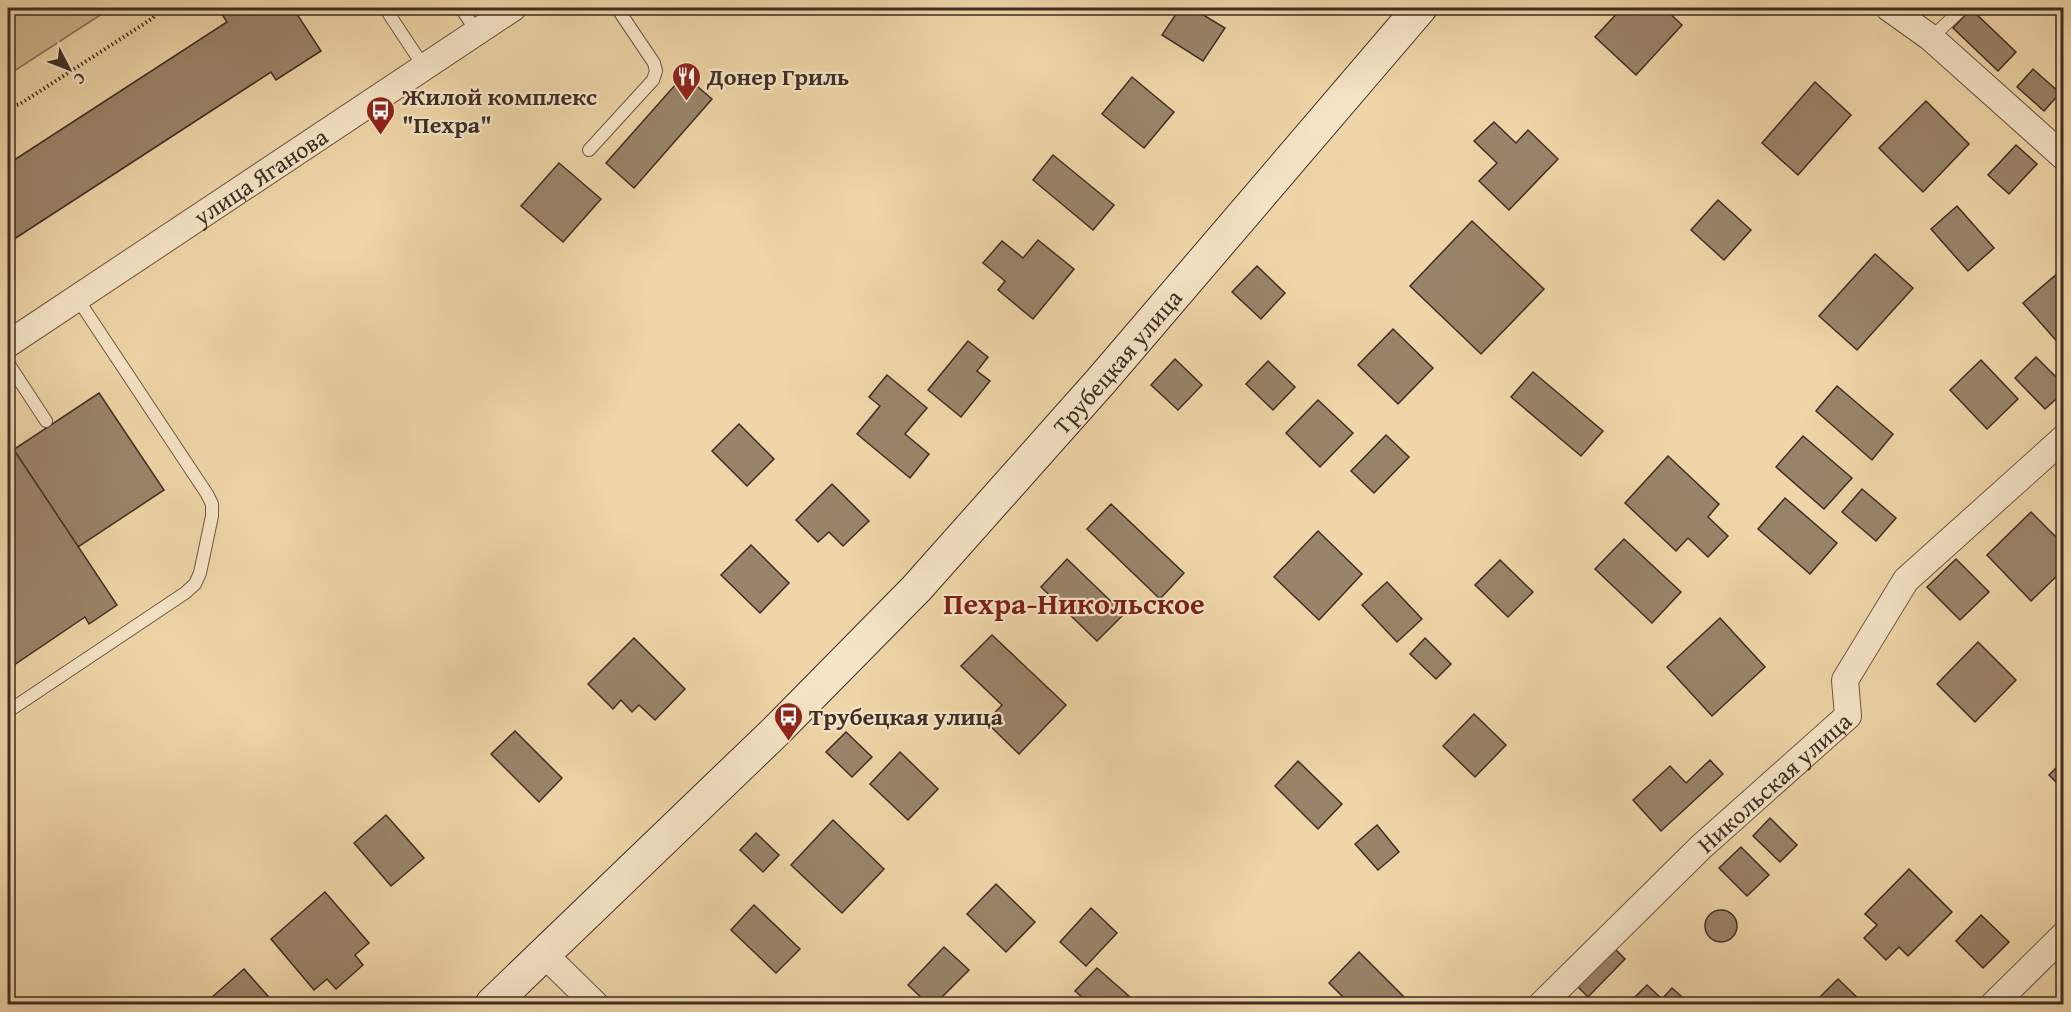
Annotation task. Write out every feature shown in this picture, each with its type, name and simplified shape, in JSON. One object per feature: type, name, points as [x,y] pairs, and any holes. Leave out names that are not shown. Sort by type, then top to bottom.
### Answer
[{"type":"main road","name":"Трубецкая улица","points":[[492,1005],[776,732],[916,589],[1101,381],[1420,8]]},
{"type":"street","name":"улица Яганова","points":[[8,344],[513,8]]},
{"type":"street","points":[[1888,8],[1931,38],[2064,157]]},
{"type":"street","name":"Никольская улица","points":[[1542,1005],[1701,847],[1848,716],[1845,680],[1906,580],[2064,438]]},
{"type":"street","points":[[1994,1005],[2064,935]]},
{"type":"street","points":[[544,954],[595,1005]]},
{"type":"lane","points":[[385,8],[424,67]]},
{"type":"lane","points":[[462,8],[477,32]]},
{"type":"lane","points":[[589,150],[653,80],[656,71],[654,63],[617,8]]},
{"type":"lane","points":[[1931,38],[1963,8]]},
{"type":"lane","points":[[8,710],[176,599],[195,584],[200,573],[212,516],[212,504],[207,494],[77,298]]},
{"type":"lane","points":[[8,363],[46,421]]},
{"type":"path","points":[[8,107],[20,104],[153,18],[160,8]]},
{"type":"shaded area","points":[[8,8],[111,8],[8,75]]},
{"type":"building","points":[[218,8],[293,8],[321,51],[276,80],[271,72],[8,243],[8,164],[227,22]]},
{"type":"building","points":[[1180,8],[1192,8],[1225,28],[1203,61],[1162,35]]},
{"type":"building","points":[[1622,8],[1664,8],[1682,25],[1636,75],[1595,37]]},
{"type":"building","points":[[1925,8],[1942,8],[1938,13],[1930,12]]},
{"type":"building","points":[[1971,9],[2016,52],[1998,71],[1953,28]]},
{"type":"building","points":[[2033,69],[2060,93],[2044,111],[2017,87]]},
{"type":"building","points":[[684,75],[712,99],[634,188],[606,163]]},
{"type":"building","points":[[1132,77],[1174,112],[1144,148],[1102,114]]},
{"type":"building","points":[[1815,82],[1851,115],[1798,175],[1762,143]]},
{"type":"building","points":[[1926,101],[1969,144],[1923,192],[1879,148]]},
{"type":"building","points":[[1494,122],[1516,143],[1528,130],[1558,159],[1509,210],[1479,181],[1497,163],[1474,141]]},
{"type":"building","points":[[2016,145],[2037,164],[2009,194],[1988,175]]},
{"type":"building","points":[[1053,155],[1114,205],[1093,230],[1033,180]]},
{"type":"building","points":[[559,163],[601,199],[563,242],[521,206]]},
{"type":"building","points":[[1718,200],[1751,230],[1724,260],[1691,230]]},
{"type":"building","points":[[1957,206],[1994,248],[1968,271],[1931,229]]},
{"type":"building","points":[[1472,221],[1544,289],[1481,354],[1410,286]]},
{"type":"building","points":[[1038,240],[1074,269],[1033,319],[998,290],[1005,281],[983,263],[1002,241],[1023,258]]},
{"type":"building","points":[[1875,254],[1913,288],[1857,350],[1819,316]]},
{"type":"building","points":[[1257,266],[1285,293],[1261,319],[1232,292]]},
{"type":"building","points":[[2064,268],[2064,346],[2062,347],[2023,303]]},
{"type":"building","points":[[1393,329],[1433,368],[1398,404],[1358,365]]},
{"type":"building","points":[[968,341],[988,357],[977,371],[990,381],[961,417],[928,390]]},
{"type":"building","points":[[2036,357],[2064,385],[2064,392],[2045,409],[2015,378]]},
{"type":"building","points":[[1175,359],[1202,385],[1178,410],[1151,385]]},
{"type":"building","points":[[1981,360],[2018,399],[1987,429],[1950,390]]},
{"type":"building","points":[[1268,361],[1295,387],[1273,410],[1246,384]]},
{"type":"building","points":[[1533,372],[1603,431],[1581,456],[1511,397]]},
{"type":"building","points":[[887,375],[927,408],[905,434],[929,454],[910,478],[857,434],[880,406],[869,397]]},
{"type":"building","points":[[1837,386],[1893,434],[1872,460],[1816,411]]},
{"type":"building","points":[[99,393],[164,490],[78,547],[13,450]]},
{"type":"building","points":[[1318,400],[1353,433],[1320,467],[1286,433]]},
{"type":"building","points":[[739,424],[774,459],[747,486],[712,451]]},
{"type":"building","points":[[1386,435],[1409,457],[1374,493],[1351,471]]},
{"type":"building","points":[[1803,436],[1852,478],[1824,509],[1776,467]]},
{"type":"building","points":[[8,441],[117,605],[89,624],[85,617],[8,669]]},
{"type":"building","points":[[1668,456],[1719,504],[1708,517],[1728,536],[1708,557],[1688,538],[1676,551],[1625,503]]},
{"type":"building","points":[[832,484],[869,521],[843,546],[829,532],[818,542],[796,520]]},
{"type":"building","points":[[1862,489],[1896,518],[1876,541],[1842,512]]},
{"type":"building","points":[[1785,498],[1837,543],[1810,574],[1758,529]]},
{"type":"building","points":[[1111,504],[1184,573],[1160,599],[1087,529]]},
{"type":"building","points":[[2031,512],[2064,545],[2064,569],[2031,601],[1987,555]]},
{"type":"building","points":[[1318,531],[1362,574],[1319,620],[1274,577]]},
{"type":"building","points":[[1624,539],[1681,592],[1652,623],[1595,569]]},
{"type":"building","points":[[751,545],[789,583],[760,613],[721,575]]},
{"type":"building","points":[[1067,559],[1124,614],[1097,641],[1041,587]]},
{"type":"building","points":[[1956,559],[1989,592],[1960,620],[1927,587]]},
{"type":"building","points":[[1500,560],[1533,592],[1508,617],[1475,585]]},
{"type":"building","points":[[1387,582],[1422,619],[1397,642],[1362,605]]},
{"type":"building","points":[[1720,618],[1765,667],[1712,716],[1667,667]]},
{"type":"building","points":[[992,635],[1066,705],[1019,754],[986,722],[1002,705],[961,666]]},
{"type":"building","points":[[634,638],[685,689],[655,720],[639,705],[632,712],[621,700],[613,709],[588,684]]},
{"type":"building","points":[[1425,638],[1451,664],[1436,679],[1410,654]]},
{"type":"building","points":[[1978,642],[2016,680],[1975,722],[1937,684]]},
{"type":"building","points":[[1474,714],[1506,745],[1475,777],[1443,746]]},
{"type":"building","points":[[515,731],[562,778],[539,802],[491,754]]},
{"type":"building","points":[[846,732],[872,757],[852,777],[826,752]]},
{"type":"building","points":[[900,752],[938,789],[908,820],[870,784]]},
{"type":"building","points":[[1710,760],[1723,774],[1661,831],[1633,800],[1670,766],[1686,783]]},
{"type":"building","points":[[2064,760],[2064,790],[2049,775]]},
{"type":"building","points":[[1298,761],[1342,804],[1318,829],[1275,786]]},
{"type":"building","points":[[386,815],[424,858],[391,886],[354,843]]},
{"type":"building","points":[[1770,818],[1797,845],[1780,862],[1753,836]]},
{"type":"building","points":[[833,820],[884,869],[842,913],[791,865]]},
{"type":"building","points":[[1377,825],[1399,852],[1378,870],[1355,844]]},
{"type":"building","points":[[756,833],[779,855],[763,872],[740,850]]},
{"type":"building","points":[[1741,847],[1769,875],[1747,896],[1719,868]]},
{"type":"building","points":[[1909,869],[1952,912],[1908,956],[1899,947],[1886,960],[1864,938],[1877,925],[1865,914]]},
{"type":"building","points":[[996,884],[1035,922],[1006,952],[967,914]]},
{"type":"building","points":[[325,892],[369,943],[355,955],[363,965],[336,989],[327,979],[314,990],[271,939]]},
{"type":"building","points":[[754,905],[800,949],[776,973],[731,930]]},
{"type":"building","points":[[1091,908],[1117,933],[1086,966],[1060,942]]},
{"type":"building","points":[[1721,910],[1732,915],[1737,926],[1732,937],[1721,942],[1710,937],[1705,926],[1710,915]]},
{"type":"building","points":[[1981,915],[2009,942],[1983,968],[1956,941]]},
{"type":"building","points":[[1612,946],[1625,959],[1588,997],[1575,984]]},
{"type":"building","points":[[944,947],[969,970],[935,1004],[928,1004],[908,985]]},
{"type":"building","points":[[1359,952],[1408,1001],[1404,1004],[1350,1004],[1329,983]]},
{"type":"building","points":[[1097,968],[1138,1004],[1090,1004],[1075,991]]},
{"type":"building","points":[[244,969],[275,1004],[216,1004],[211,998]]},
{"type":"building","points":[[1838,979],[1864,1004],[1813,1004]]},
{"type":"building","points":[[1647,985],[1662,999],[1672,988],[1690,1004],[1628,1004]]},
{"type":"place","name":"Донер Гриль","points":[[686,102]]},
{"type":"place","name":"Жилой комплекс \"Пехра\"","points":[[381,136]]},
{"type":"place","name":"Трубецкая улица","points":[[788,742]]},
{"type":"district","name":"Пехра-Никольское","points":[[1074,603]]}]
